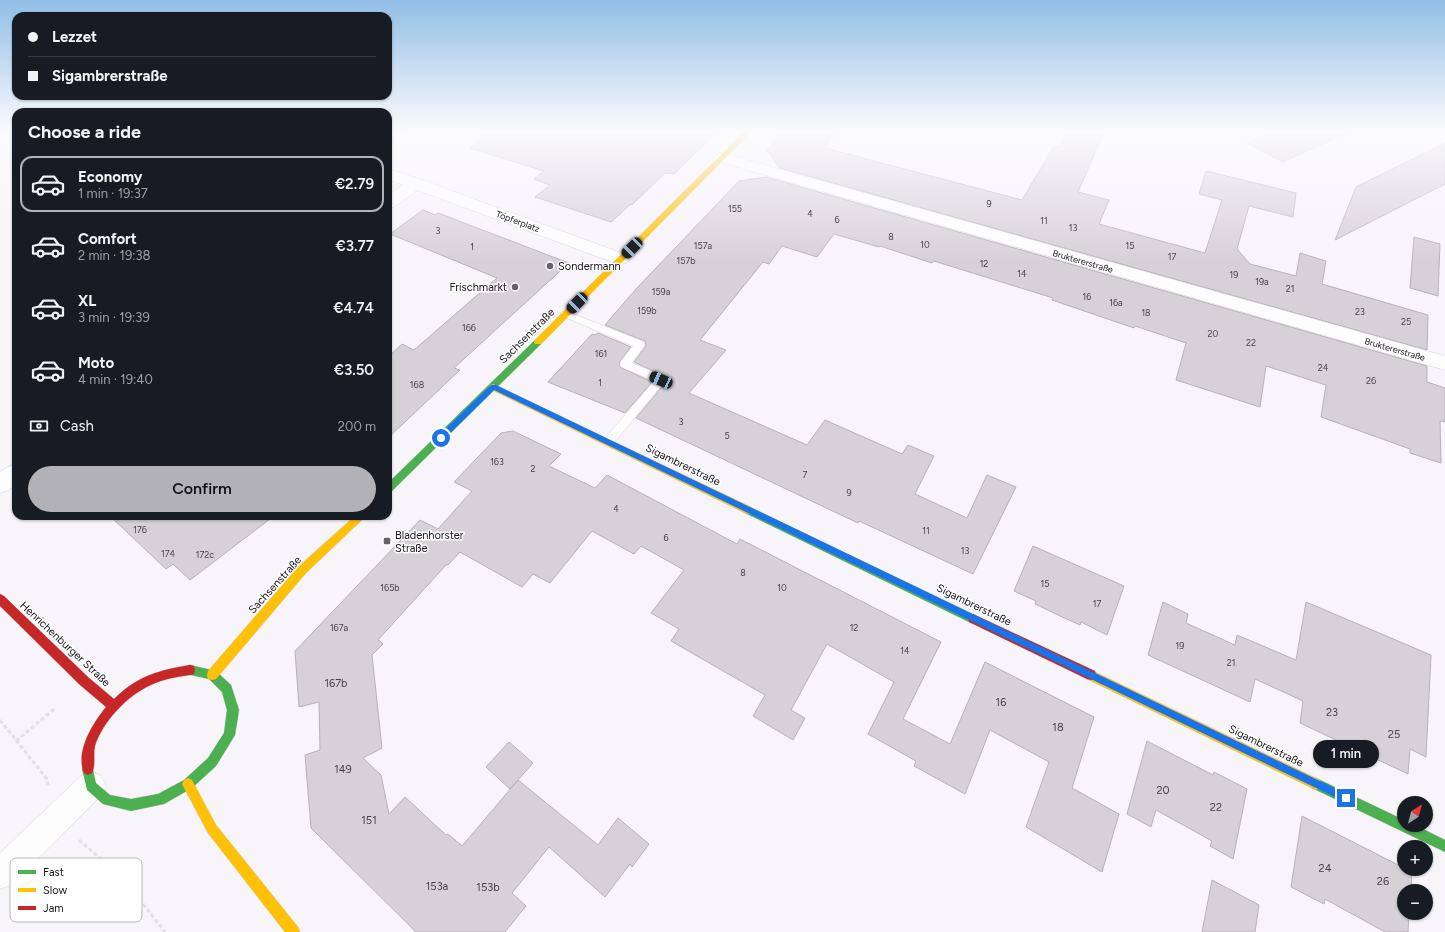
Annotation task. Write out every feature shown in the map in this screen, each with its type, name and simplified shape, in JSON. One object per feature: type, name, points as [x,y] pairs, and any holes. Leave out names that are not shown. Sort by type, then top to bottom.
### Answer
[{"type":"street","name":"Sachsenstraße","points":[[392,485],[493,387],[706,173]]},
{"type":"street","name":"Bruktererstraße","points":[[777,173],[1445,363]]},
{"type":"street","name":"Töpferplatz","points":[[392,175],[620,259]]},
{"type":"street","points":[[392,201],[416,183]]},
{"type":"street","name":"Sigambrerstraße","points":[[493,387],[1445,846]]},
{"type":"street","points":[[0,484],[12,476]]},
{"type":"street","name":"Sachsenstraße","points":[[212,675],[302,570],[357,520]]},
{"type":"street","name":"Henrichenburger Straße","points":[[0,599],[84,681],[114,706]]},
{"type":"street","points":[[190,670],[212,675],[227,689],[233,710],[229,735],[212,762],[188,784],[160,800],[131,805],[107,800],[91,786],[86,761],[94,733],[114,706],[138,686],[165,674],[190,670]]},
{"type":"street","points":[[188,784],[212,829],[293,932]]},
{"type":"street","points":[[17,858],[91,786]]},
{"type":"street","points":[[0,874],[10,864]]},
{"type":"lane","points":[[566,314],[640,345],[626,364],[661,380],[608,442]]},
{"type":"path","points":[[16,741],[54,709]]},
{"type":"building","points":[[541,173],[664,173],[632,205],[631,204],[611,222],[535,197],[550,185],[534,179]]},
{"type":"building","points":[[800,173],[922,173],[1022,200],[1038,173],[1086,173],[1078,192],[1109,200],[1099,224],[1205,253],[1222,200],[1199,194],[1205,173],[1216,173],[1296,193],[1293,217],[1249,206],[1237,249],[1250,264],[1296,276],[1300,253],[1326,261],[1322,284],[1428,315],[1427,350]]},
{"type":"building","points":[[1383,173],[1445,173],[1445,184],[1335,240],[1356,187]]},
{"type":"building","points":[[766,177],[1427,366],[1427,382],[1445,388],[1445,422],[1440,421],[1441,463],[1410,453],[1410,449],[1321,417],[1326,385],[1266,366],[1260,407],[1176,380],[1186,343],[1135,326],[1134,328],[1052,300],[1053,298],[934,261],[932,263],[880,246],[879,247],[834,234],[817,257],[782,246],[769,264],[763,262],[700,340],[726,350],[689,393],[807,445],[825,420],[902,454],[908,445],[934,456],[915,494],[967,518],[987,475],[1016,487],[973,574],[859,521],[858,523],[636,418],[667,381],[666,377],[634,362],[646,346],[645,341],[605,325],[636,289],[739,181]]},
{"type":"building","points":[[423,210],[435,215],[438,213],[569,263],[454,368],[460,370],[392,434],[392,353],[402,344],[414,350],[497,278],[392,235],[392,233]]},
{"type":"building","points":[[1414,237],[1440,244],[1438,296],[1410,288]]},
{"type":"building","points":[[598,333],[631,347],[620,361],[620,367],[652,382],[625,413],[548,382],[592,334],[595,335]]},
{"type":"building","points":[[513,431],[561,454],[549,466],[595,488],[607,475],[737,544],[740,539],[941,642],[903,719],[950,744],[985,662],[1094,717],[1072,788],[1119,814],[1102,872],[1026,827],[1049,762],[990,730],[965,794],[914,766],[916,761],[868,734],[894,682],[827,644],[791,710],[805,718],[793,740],[753,716],[765,695],[671,641],[679,629],[651,613],[684,570],[641,546],[634,554],[592,531],[550,583],[533,574],[522,587],[460,552],[448,565],[446,565],[378,640],[383,644],[372,655],[382,748],[363,758],[381,775],[389,814],[405,797],[446,835],[448,834],[462,846],[518,780],[598,845],[618,818],[649,844],[632,867],[630,864],[605,897],[549,847],[512,893],[526,906],[505,932],[416,932],[311,828],[305,755],[320,750],[319,702],[299,707],[295,651],[420,520],[438,529],[472,491],[454,482],[501,433]]},
{"type":"building","points":[[114,520],[269,520],[190,580],[173,564],[166,569]]},
{"type":"building","points":[[1033,546],[1124,586],[1107,635],[1081,622],[1080,625],[1060,616],[1035,604],[1036,601],[1014,591]]},
{"type":"building","points":[[1163,602],[1188,614],[1186,623],[1235,645],[1237,635],[1296,660],[1306,602],[1431,655],[1426,757],[1410,749],[1408,774],[1300,723],[1303,701],[1255,679],[1250,702],[1148,655]]},
{"type":"building","points":[[1147,741],[1213,775],[1214,772],[1247,789],[1233,859],[1210,846],[1212,841],[1156,810],[1151,827],[1127,814]]},
{"type":"building","points":[[509,742],[533,763],[510,789],[486,767]]},
{"type":"building","points":[[1302,816],[1397,864],[1397,876],[1412,876],[1411,884],[1397,884],[1397,920],[1409,920],[1408,932],[1385,932],[1325,899],[1324,904],[1291,887]]},
{"type":"building","points":[[1212,880],[1259,905],[1255,932],[1202,932]]},
{"type":"traffic: fast","points":[[392,485],[538,342]]},
{"type":"traffic: fast","points":[[748,510],[973,619]]},
{"type":"traffic: fast","points":[[88,769],[91,786],[107,800],[131,805],[160,800],[188,784],[212,762],[229,735],[233,710],[227,689],[212,675],[190,670]]},
{"type":"traffic: fast","points":[[1316,784],[1445,846]]},
{"type":"traffic: slow","points":[[538,342],[707,173]]},
{"type":"traffic: slow","points":[[493,387],[748,510]]},
{"type":"traffic: slow","points":[[212,675],[302,570],[357,520]]},
{"type":"traffic: slow","points":[[1091,675],[1316,784]]},
{"type":"traffic: slow","points":[[188,784],[212,829],[293,932]]},
{"type":"traffic: jam","points":[[0,599],[84,681],[114,706]]},
{"type":"traffic: jam","points":[[973,619],[1091,675]]},
{"type":"traffic: jam","points":[[88,769],[87,757],[95,734],[101,722],[118,702],[137,686],[156,677],[190,670]]},
{"type":"place","name":"Sondermann","points":[[550,266]]},
{"type":"place","name":"Frischmarkt","points":[[515,287]]},
{"type":"place","name":"Bladenhorster Straße","points":[[387,541]]},
{"type":"route","points":[[441,438],[493,387],[1346,798]]}]
